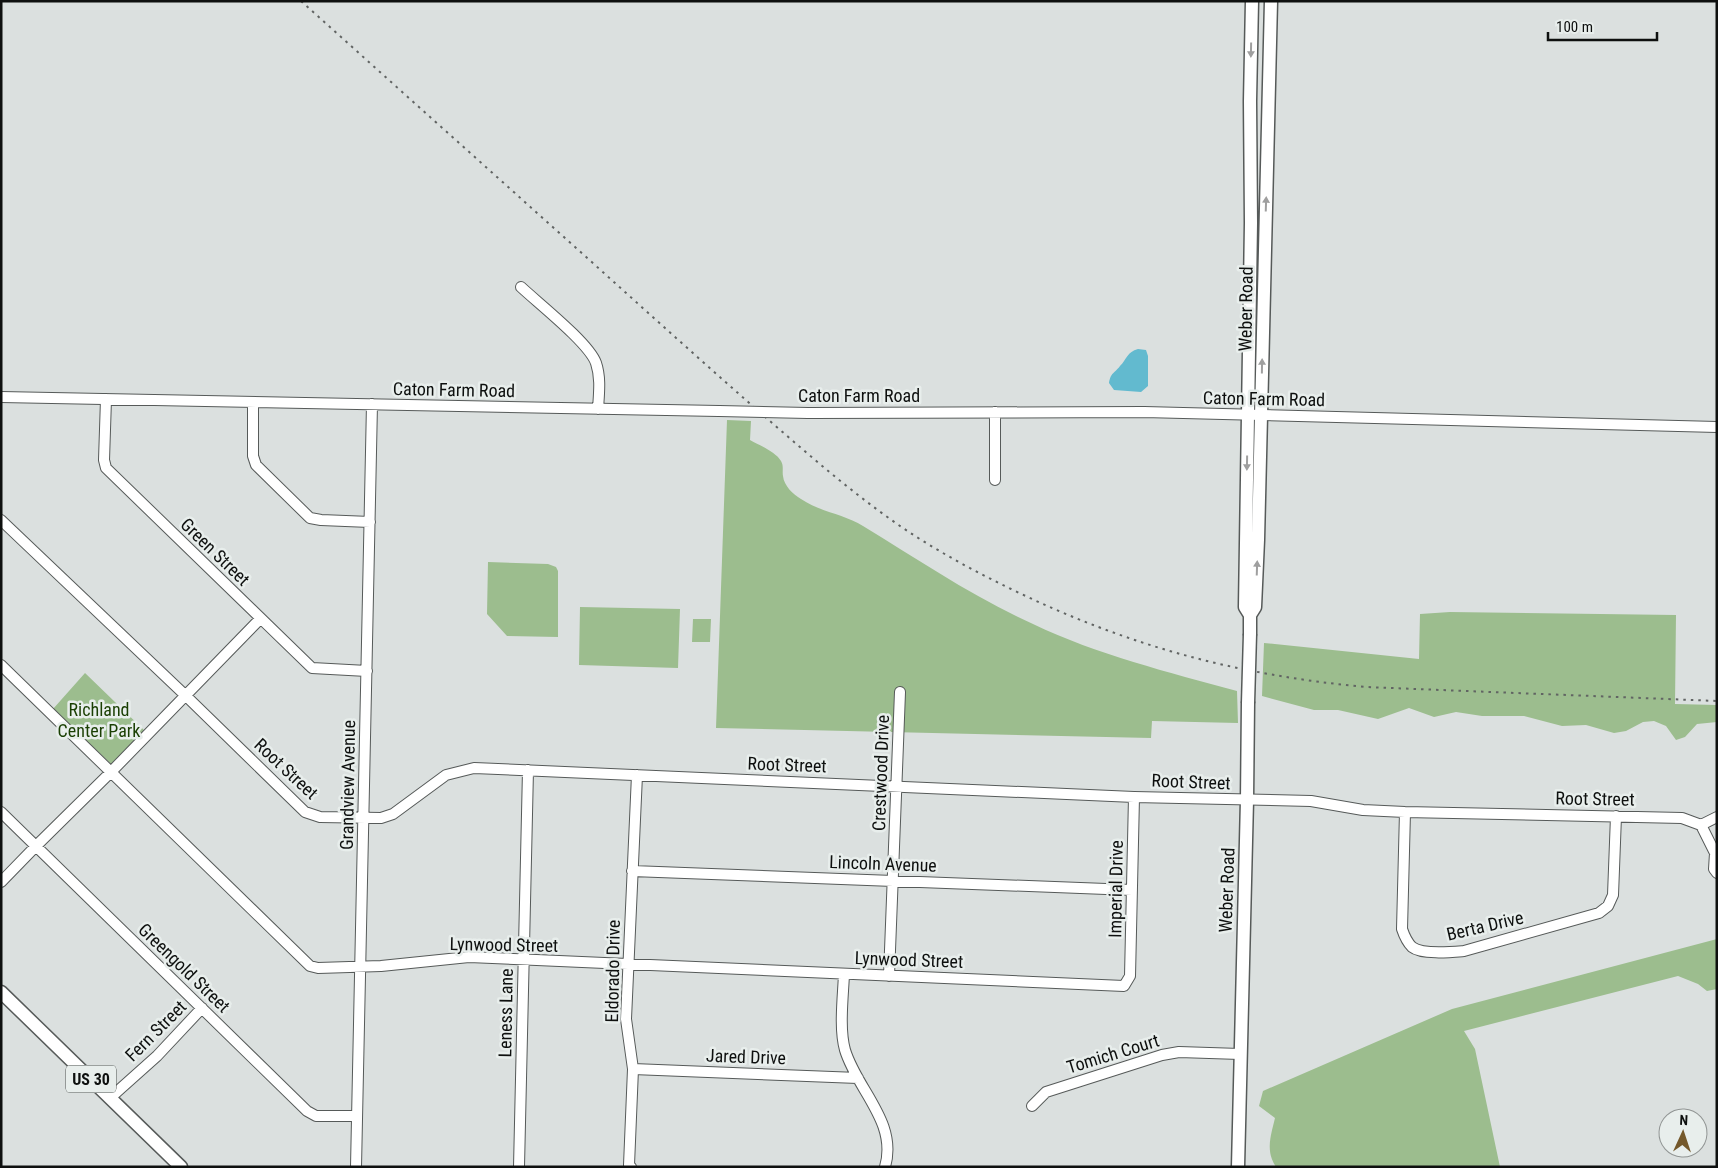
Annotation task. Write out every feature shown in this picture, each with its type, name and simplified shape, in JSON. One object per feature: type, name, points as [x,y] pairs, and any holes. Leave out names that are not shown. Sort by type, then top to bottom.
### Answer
[{"type":"main road","name":"Weber Road","points":[[1238,1167],[1250,634],[1250,615],[1245,607],[1251,223],[1250,92],[1252,1]]},
{"type":"main road","name":"Weber Road","points":[[1250,615],[1255,608],[1271,1]]},
{"type":"main road","name":"US 30","points":[[1,992],[180,1167]]},
{"type":"street","points":[[521,287],[587,347],[596,362],[600,378],[598,409]]},
{"type":"street","name":"Caton Farm Road","points":[[1,397],[808,413],[995,412],[1261,415],[1717,427]]},
{"type":"street","name":"Green Street","points":[[106,399],[104,460],[106,468],[312,668],[367,672]]},
{"type":"street","points":[[253,402],[253,456],[256,465],[310,518],[370,522]]},
{"type":"street","name":"Grandview Avenue","points":[[356,1167],[372,404]]},
{"type":"street","points":[[995,412],[995,480]]},
{"type":"street","name":"Root Street","points":[[1,520],[305,812],[320,817],[381,818],[392,814],[446,775],[474,768],[1134,797],[1311,801],[1363,810],[1405,812],[1682,818],[1701,825]]},
{"type":"street","points":[[1,882],[260,619]]},
{"type":"street","name":"Lynwood Street","points":[[1,665],[310,966],[318,968],[360,966],[469,958],[1124,986],[1127,982]]},
{"type":"street","name":"Crestwood Drive","points":[[889,976],[900,692]]},
{"type":"street","name":"Leness Lane","points":[[519,1167],[528,770]]},
{"type":"street","name":"Eldorado Drive","points":[[631,1167],[633,1069],[626,1019],[637,775]]},
{"type":"street","name":"Imperial Drive","points":[[1127,982],[1130,976],[1134,797]]},
{"type":"street","name":"Greengold Street","points":[[1,812],[307,1111],[316,1116],[357,1116]]},
{"type":"street","name":"Berta Drive","points":[[1405,812],[1402,929],[1413,948],[1424,951],[1449,952],[1464,951],[1599,913],[1608,906],[1613,894],[1616,816]]},
{"type":"street","points":[[1717,817],[1701,825],[1715,853],[1714,869],[1717,873]]},
{"type":"street","name":"Lincoln Avenue","points":[[632,871],[1132,890]]},
{"type":"street","points":[[844,974],[843,1036],[845,1051],[884,1126],[887,1144],[884,1167]]},
{"type":"street","name":"Fern Street","points":[[110,1098],[157,1056],[202,1008]]},
{"type":"street","name":"Tomich Court","points":[[1032,1106],[1046,1092],[1162,1055],[1179,1052],[1240,1054]]},
{"type":"street","name":"Jared Drive","points":[[633,1069],[858,1078]]},
{"type":"green space","points":[[727,420],[751,421],[750,440],[779,458],[782,463],[784,480],[787,486],[795,495],[808,503],[856,522],[946,578],[989,602],[1058,635],[1108,654],[1159,670],[1237,691],[1238,723],[1152,721],[1151,738],[716,728]]},
{"type":"green space","points":[[488,562],[548,564],[556,567],[558,571],[558,637],[507,636],[487,614]]},
{"type":"green space","points":[[580,607],[680,609],[678,668],[579,665]]},
{"type":"green space","points":[[1450,612],[1676,615],[1675,704],[1717,705],[1717,722],[1697,724],[1685,737],[1676,740],[1666,726],[1654,721],[1643,722],[1626,731],[1614,733],[1586,725],[1562,726],[1524,716],[1482,716],[1456,712],[1434,717],[1409,708],[1378,719],[1338,710],[1314,710],[1262,696],[1264,643],[1419,659],[1420,614]]},
{"type":"green space","points":[[693,619],[711,619],[710,642],[692,642]]},
{"type":"green space","name":"Richland Center Park","points":[[85,673],[145,731],[111,764],[53,709]]},
{"type":"green space","points":[[1717,939],[1717,989],[1707,991],[1698,984],[1678,976],[1464,1031],[1475,1049],[1500,1167],[1276,1167],[1270,1149],[1275,1118],[1259,1106],[1263,1091],[1452,1009]]},
{"type":"water","points":[[1138,349],[1146,350],[1148,356],[1148,386],[1141,392],[1114,390],[1109,383],[1112,375],[1129,354]]},
{"type":"railway","points":[[301,1],[710,368],[829,472],[903,528],[997,582],[1055,609],[1140,642],[1227,666],[1272,675],[1366,687],[1717,701]]}]
